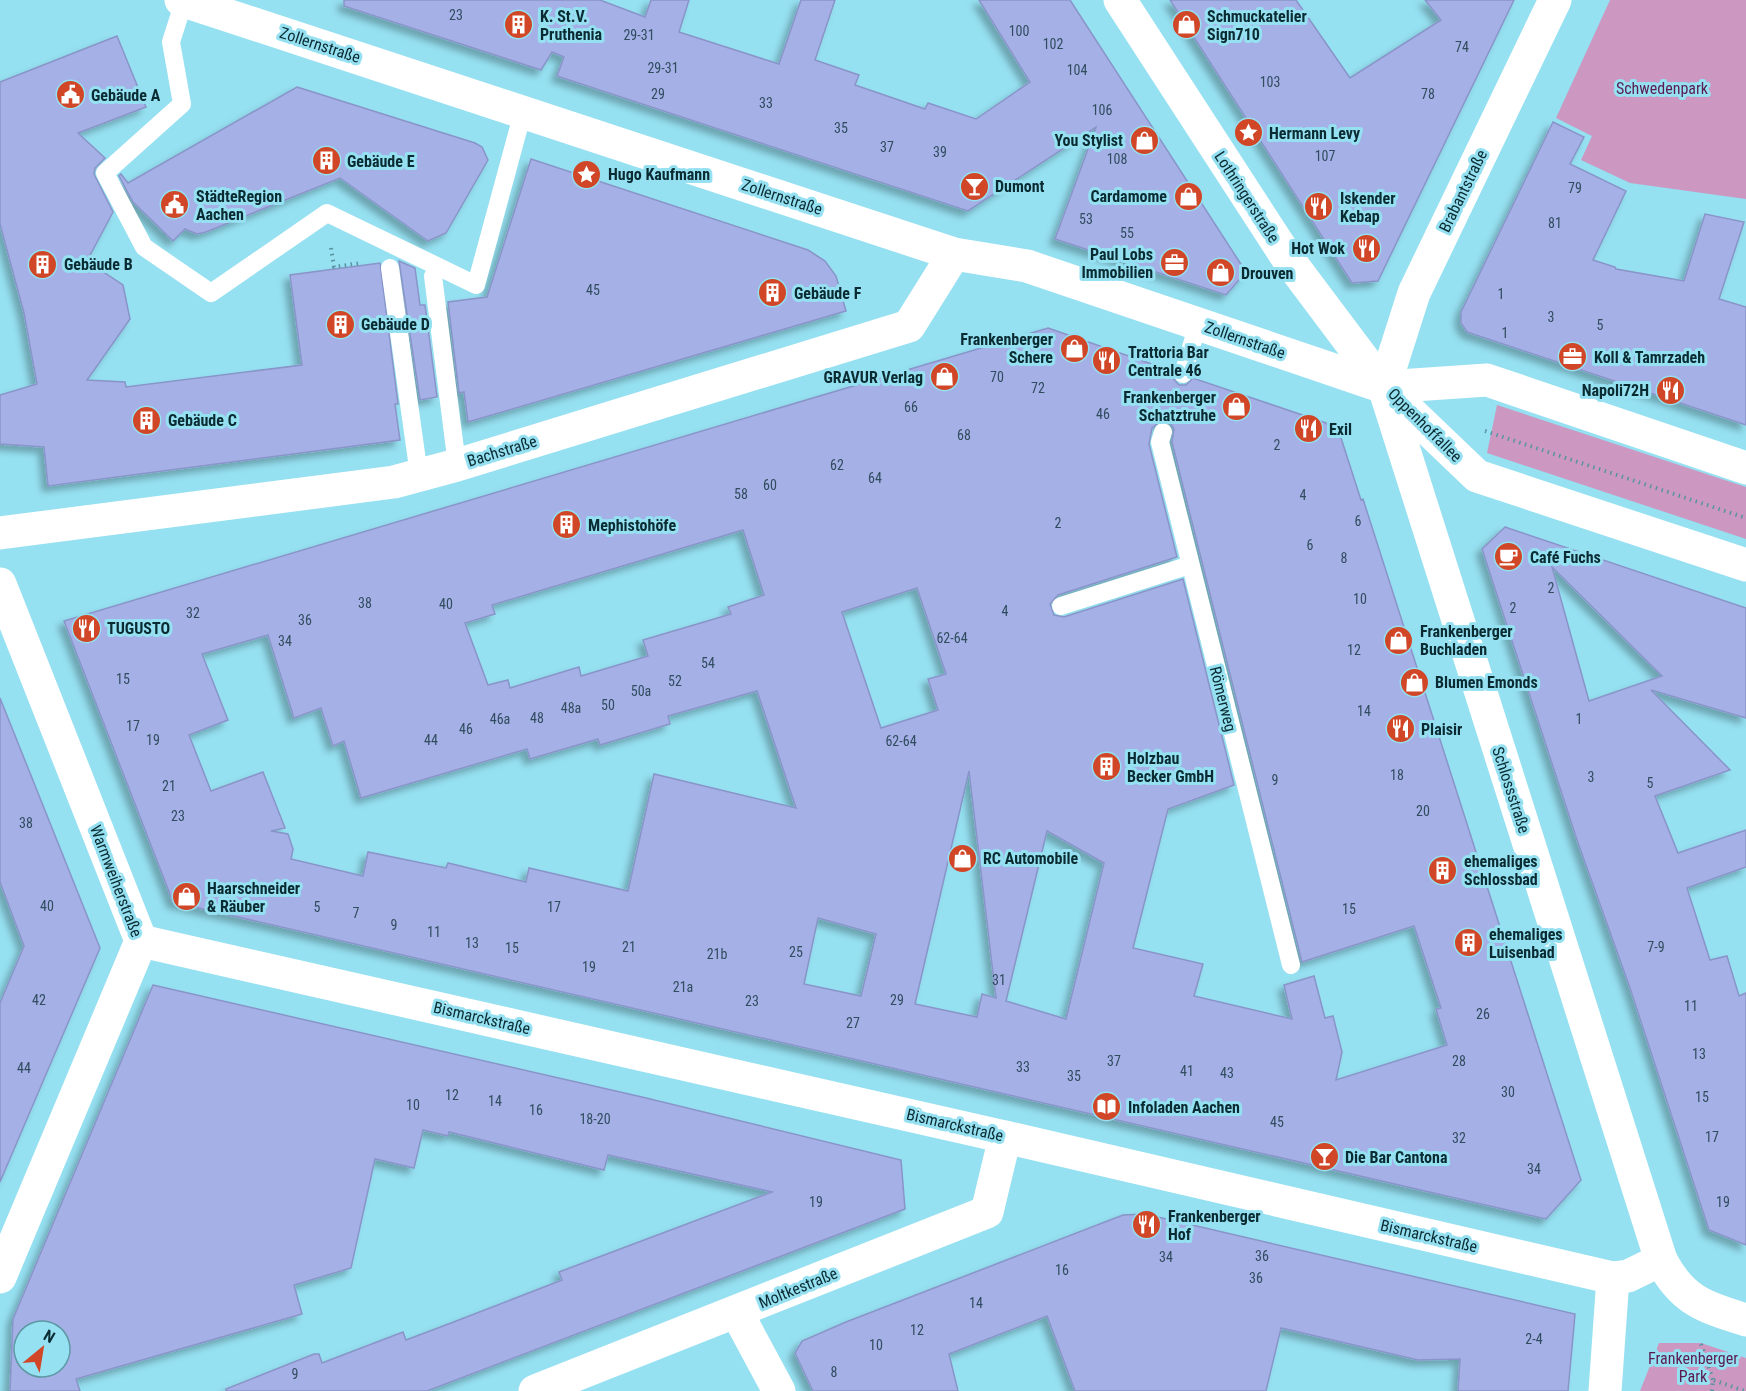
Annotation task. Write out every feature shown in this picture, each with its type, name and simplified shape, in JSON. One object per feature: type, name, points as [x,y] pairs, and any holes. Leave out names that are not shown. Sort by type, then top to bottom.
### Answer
[{"type":"street","name":"Zollernstraße","points":[[183,0],[954,254],[1027,266],[1384,387]]},
{"type":"street","name":"Lothringerstraße","points":[[1120,0],[1288,259],[1384,387]]},
{"type":"street","name":"Brabantstraße","points":[[1384,387],[1414,293],[1555,0]]},
{"type":"street","name":"Bachstraße","points":[[0,533],[394,482],[457,465],[909,326],[954,254]]},
{"type":"street","name":"Oppenhoffallee","points":[[1384,387],[1487,380],[1746,468]]},
{"type":"street","name":"Oppenhoffallee","points":[[1384,387],[1477,476],[1746,565]]},
{"type":"street","name":"Schlossstraße","points":[[1384,387],[1661,1260]]},
{"type":"street","name":"Warmweiherstraße","points":[[0,584],[141,941],[0,1277]]},
{"type":"street","name":"Bismarckstraße","points":[[141,941],[1613,1278],[1628,1276],[1661,1260]]},
{"type":"street","name":"Moltkestraße","points":[[535,1391],[987,1212],[1005,1137]]},
{"type":"street","points":[[1661,1260],[1675,1284],[1695,1302],[1746,1320]]},
{"type":"street","points":[[1605,1391],[1613,1278]]},
{"type":"street","points":[[736,1313],[779,1391]]},
{"type":"lane","points":[[183,0],[171,42],[182,104],[105,172],[144,247],[211,293],[327,213],[476,285],[523,112]]},
{"type":"lane","points":[[390,268],[419,475]]},
{"type":"lane","points":[[433,276],[457,465]]},
{"type":"lane","points":[[1183,374],[1198,324]]},
{"type":"lane","name":"Römerweg","points":[[1163,432],[1160,442],[1291,965]]},
{"type":"lane","points":[[1061,606],[1190,566]]},
{"type":"path","points":[[1481,430],[1746,518]]},
{"type":"path","points":[[1712,1391],[1713,1380],[1745,1391]]},
{"type":"green space","name":"Schwedenpark","points":[[1610,0],[1746,0],[1746,199],[1630,183],[1581,160],[1592,136],[1556,118]]},
{"type":"green space","points":[[1497,405],[1746,487],[1746,539],[1487,453]]},
{"type":"green space","name":"Frankenberger Park","points":[[1659,1343],[1701,1343],[1746,1358],[1746,1391],[1640,1391]]},
{"type":"building","points":[[344,0],[600,0],[645,17],[651,0],[689,0],[679,32],[779,64],[801,0],[835,0],[815,60],[859,75],[855,85],[925,109],[928,103],[976,119],[1030,82],[979,0],[1070,0],[1246,272],[1226,295],[1055,239],[1096,127],[968,211],[557,76],[564,57],[552,52],[541,70],[344,6]]},
{"type":"building","points":[[1170,0],[1296,0],[1350,78],[1441,20],[1425,0],[1514,0],[1378,281],[1352,283]]},
{"type":"building","points":[[117,36],[146,107],[78,133],[105,158],[95,168],[94,174],[113,212],[87,261],[123,285],[130,319],[87,380],[125,382],[126,387],[302,365],[290,275],[380,263],[398,404],[395,404],[400,440],[48,486],[44,447],[0,444],[0,395],[37,384],[24,313],[0,224],[0,82]]},
{"type":"building","name":"Gebäude E","points":[[297,87],[482,147],[488,160],[446,233],[428,241],[340,178],[206,232],[197,234],[185,229],[173,241],[133,202],[119,176],[121,174],[128,183]]},
{"type":"building","points":[[1553,122],[1584,137],[1570,164],[1626,191],[1593,260],[1616,269],[1684,281],[1705,214],[1744,222],[1719,299],[1746,307],[1746,425],[1467,332],[1461,323],[1461,312]]},
{"type":"building","name":"Gebäude F","points":[[531,159],[808,250],[825,261],[836,276],[846,311],[468,422],[464,392],[459,393],[448,302],[487,297]]},
{"type":"building","points":[[399,261],[415,268],[420,305],[425,305],[437,397],[420,400]]},
{"type":"building","points":[[1048,328],[1172,371],[1172,377],[1179,385],[1186,385],[1193,378],[1326,423],[1341,438],[1361,500],[1363,499],[1581,1180],[1546,1219],[173,902],[64,621]],"holes":[[[1161,421],[1171,424],[1174,429],[1172,442],[1302,962],[1414,926],[1441,1008],[1436,1009],[1447,1045],[1336,1080],[1342,1052],[1333,1016],[1325,1018],[1314,976],[1284,985],[1292,1019],[1194,996],[1203,964],[1133,948],[1168,809],[1234,785],[1183,579],[1064,617],[1054,615],[1050,604],[1058,595],[1177,557],[1149,444],[1152,428]],[[743,530],[764,595],[728,607],[731,614],[643,640],[648,656],[581,676],[579,667],[510,688],[508,680],[488,685],[465,623],[495,614],[492,605]],[[917,588],[946,674],[928,679],[938,710],[881,728],[842,612]],[[268,635],[294,718],[321,708],[333,746],[344,741],[361,798],[527,749],[530,759],[598,739],[600,745],[670,724],[668,716],[757,691],[796,808],[654,774],[628,891],[529,868],[526,882],[448,863],[446,868],[368,852],[363,876],[291,859],[293,849],[288,834],[271,831],[285,828],[263,772],[211,791],[189,735],[228,720],[202,654]],[[969,771],[996,998],[982,994],[977,1017],[915,1004]],[[1047,831],[1104,863],[1066,1019],[1006,1001]],[[818,918],[876,934],[861,996],[804,984]]]},
{"type":"building","points":[[1505,527],[1746,608],[1746,718],[1651,690],[1730,770],[1655,796],[1678,853],[1746,830],[1746,867],[1687,888],[1710,960],[1727,956],[1739,996],[1746,993],[1746,1245],[1709,1230],[1630,988],[1577,840],[1482,549]],"holes":[[[1552,567],[1662,676],[1589,701]]]},
{"type":"building","points":[[0,698],[100,948],[0,1182],[0,1003],[24,946],[0,882]]},
{"type":"building","points":[[153,985],[642,1097],[901,1160],[905,1209],[427,1391],[226,1391],[226,1389],[314,1354],[319,1354],[322,1363],[403,1332],[406,1340],[562,1280],[559,1272],[772,1192],[608,1155],[604,1170],[449,1132],[448,1136],[423,1130],[414,1168],[375,1159],[351,1268],[294,1285],[302,1314],[76,1379],[80,1391],[10,1391],[12,1343],[12,1379],[72,1379],[72,1319],[13,1319]]},
{"type":"building","points":[[1145,1214],[1575,1314],[1568,1391],[1458,1391],[1460,1359],[1418,1360],[1281,1328],[1266,1391],[1075,1391],[1047,1316],[949,1354],[958,1391],[813,1391],[795,1353],[802,1341],[846,1322],[1123,1215]]},
{"type":"place","name":"K. St.V. Pruthenia","points":[[519,25]]},
{"type":"place","name":"Schmuckatelier Sign710","points":[[1186,25]]},
{"type":"place","name":"Gebäude A","points":[[70,95]]},
{"type":"place","name":"Hermann Levy","points":[[1248,133]]},
{"type":"place","name":"You Stylist","points":[[1144,140]]},
{"type":"place","name":"Gebäude E","points":[[326,161]]},
{"type":"place","name":"Hugo Kaufmann","points":[[587,174]]},
{"type":"place","name":"Dumont","points":[[974,186]]},
{"type":"place","name":"Cardamome","points":[[1188,196]]},
{"type":"place","name":"StädteRegion Aachen","points":[[175,205]]},
{"type":"place","name":"Iskender Kebap","points":[[1319,207]]},
{"type":"place","name":"Hot Wok","points":[[1366,248]]},
{"type":"place","name":"Paul Lobs Immobilien","points":[[1174,263]]},
{"type":"place","name":"Gebäude B","points":[[43,264]]},
{"type":"place","name":"Drouven","points":[[1220,273]]},
{"type":"place","name":"Gebäude F","points":[[773,293]]},
{"type":"place","name":"Gebäude D","points":[[340,324]]},
{"type":"place","name":"Frankenberger Schere","points":[[1074,348]]},
{"type":"place","name":"Koll & Tamrzadeh","points":[[1573,357]]},
{"type":"place","name":"Trattoria Bar Centrale 46","points":[[1107,361]]},
{"type":"place","name":"GRAVUR Verlag","points":[[944,377]]},
{"type":"place","name":"Napoli72H","points":[[1670,390]]},
{"type":"place","name":"Frankenberger Schatztruhe","points":[[1237,406]]},
{"type":"place","name":"Gebäude C","points":[[147,420]]},
{"type":"place","name":"Exil","points":[[1308,429]]},
{"type":"place","name":"Mephistohöfe","points":[[567,525]]},
{"type":"place","name":"Café Fuchs","points":[[1509,557]]},
{"type":"place","name":"TUGUSTO","points":[[86,628]]},
{"type":"place","name":"Frankenberger Buchladen","points":[[1399,640]]},
{"type":"place","name":"Blumen Emonds","points":[[1414,682]]},
{"type":"place","name":"Plaisir","points":[[1400,729]]},
{"type":"place","name":"Holzbau Becker GmbH","points":[[1106,767]]},
{"type":"place","name":"RC Automobile","points":[[962,858]]},
{"type":"place","name":"ehemaliges Schlossbad","points":[[1443,870]]},
{"type":"place","name":"Haarschneider & Räuber","points":[[186,897]]},
{"type":"place","name":"ehemaliges Luisenbad","points":[[1468,943]]},
{"type":"place","name":"Infoladen Aachen","points":[[1107,1107]]},
{"type":"place","name":"Die Bar Cantona","points":[[1324,1157]]},
{"type":"place","name":"Frankenberger Hof","points":[[1147,1225]]}]
